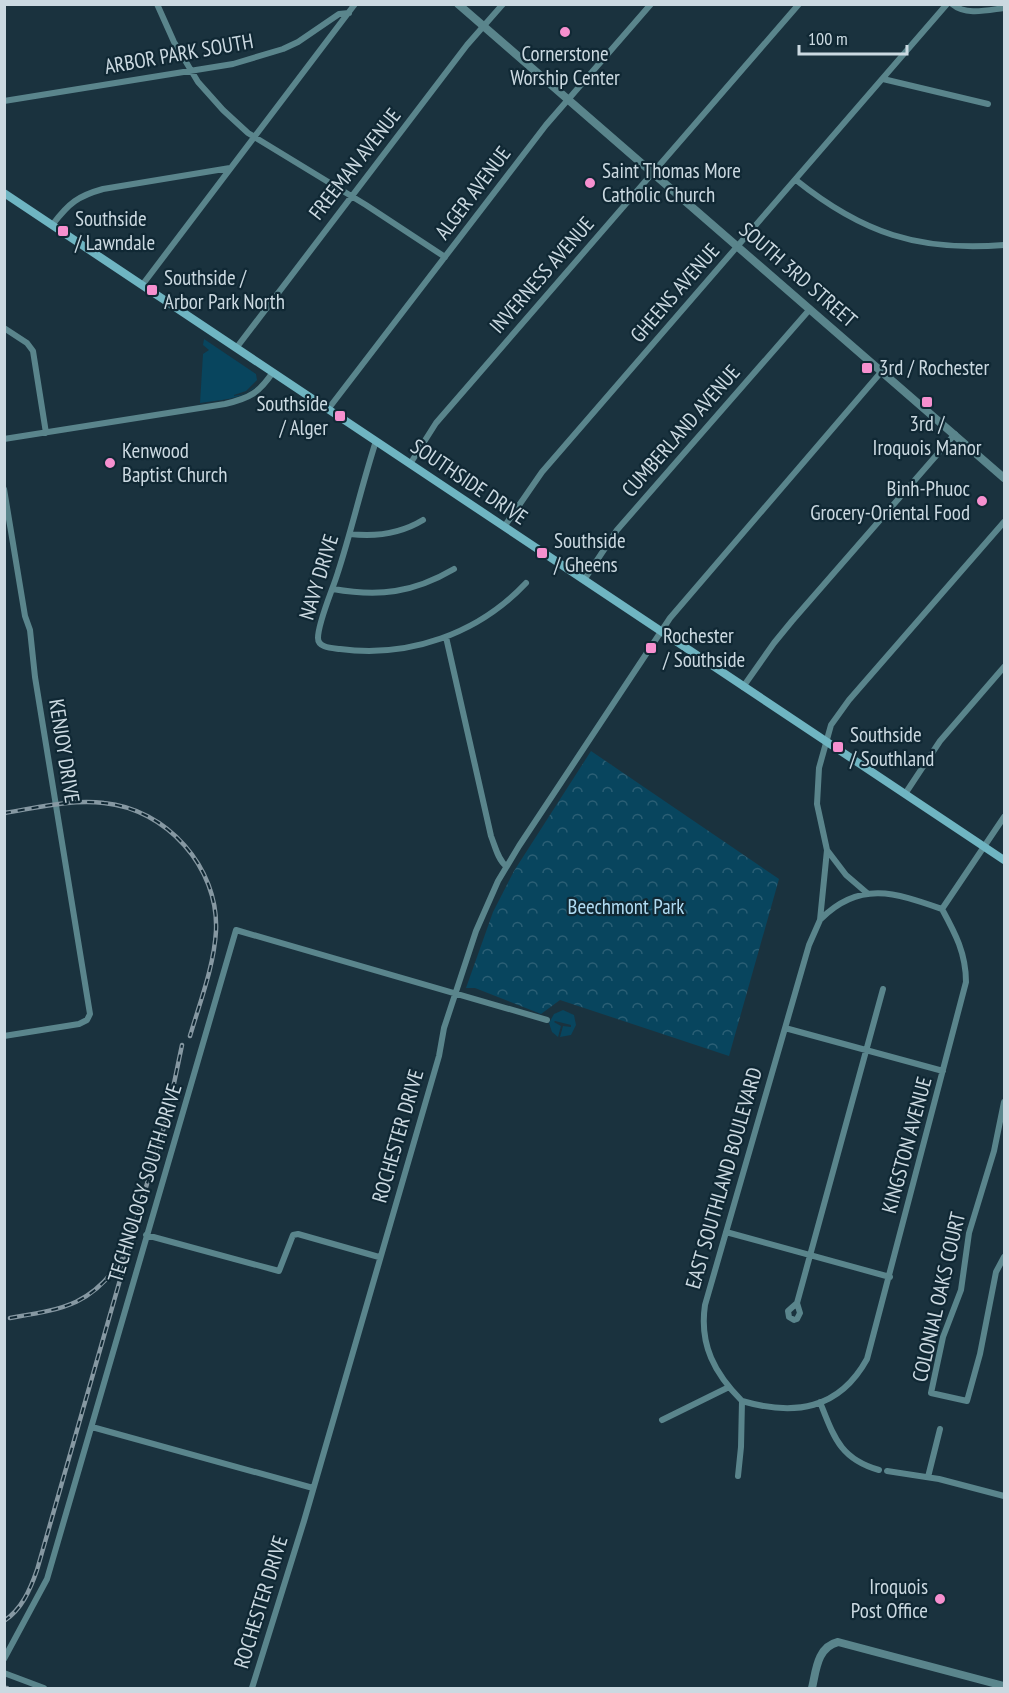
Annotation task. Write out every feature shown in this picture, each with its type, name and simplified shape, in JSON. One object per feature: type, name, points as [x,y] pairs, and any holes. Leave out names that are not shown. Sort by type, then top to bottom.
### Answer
[{"type":"main road","name":"SOUTHSIDE DRIVE","points":[[4,193],[1005,860]]},
{"type":"street","points":[[157,4],[174,42],[205,91],[254,138],[351,196],[445,257]]},
{"type":"street","points":[[142,284],[355,4]]},
{"type":"street","name":"SOUTH 3RD STREET","points":[[458,4],[1005,478]]},
{"type":"street","name":"FREEMAN AVENUE","points":[[237,347],[467,45],[503,4]]},
{"type":"street","name":"ALGER AVENUE","points":[[329,408],[568,99],[651,4]]},
{"type":"street","name":"INVERNESS AVENUE","points":[[410,464],[436,423],[800,4]]},
{"type":"street","points":[[950,4],[956,8],[968,10],[1005,8]]},
{"type":"street","name":"GHEENS AVENUE","points":[[504,527],[542,472],[950,4]]},
{"type":"street","name":"ARBOR PARK SOUTH","points":[[4,101],[233,64],[275,52],[298,42],[339,14],[349,13]]},
{"type":"street","points":[[883,79],[988,104]]},
{"type":"street","points":[[53,224],[67,206],[87,194],[103,189],[231,168]]},
{"type":"street","points":[[796,180],[838,211],[890,235],[952,246],[1005,244]]},
{"type":"street","name":"CUMBERLAND AVENUE","points":[[584,580],[617,530],[810,309]]},
{"type":"street","points":[[4,328],[27,343],[33,351],[46,433]]},
{"type":"street","name":"ROCHESTER DRIVE","points":[[252,1689],[313,1488],[440,1050],[444,1028],[476,931],[506,866],[670,618],[882,371]]},
{"type":"street","points":[[4,439],[243,400],[260,389],[273,372]]},
{"type":"street","points":[[743,687],[792,621],[955,434]]},
{"type":"street","name":"NAVY DRIVE","points":[[376,441],[350,534],[321,624],[318,639],[320,643],[328,648],[374,652],[416,646],[446,637],[489,614],[526,583]]},
{"type":"street","name":"KENJOY DRIVE","points":[[4,489],[25,616],[30,630],[35,677],[90,1014],[87,1020],[79,1024],[4,1036]]},
{"type":"street","points":[[350,534],[367,536],[394,533],[423,520]]},
{"type":"street","points":[[867,893],[846,874],[827,850],[819,821],[817,786],[831,725],[849,700],[1005,522]]},
{"type":"street","points":[[333,589],[360,594],[384,593],[418,585],[454,569]]},
{"type":"street","points":[[446,637],[491,836],[506,866]]},
{"type":"street","points":[[905,794],[940,741],[1005,667]]},
{"type":"street","points":[[820,920],[838,904],[867,893],[897,895],[942,909],[1005,817]]},
{"type":"street","name":"EAST SOUTHLAND BOULEVARD","points":[[742,1401],[714,1366],[707,1351],[703,1330],[705,1305],[809,945],[820,920],[827,850]]},
{"type":"street","name":"KINGSTON AVENUE","points":[[742,1401],[792,1409],[810,1406],[839,1393],[860,1371],[870,1352],[963,996],[966,970],[960,942],[942,909]]},
{"type":"street","name":"TECHNOLOGY SOUTH DRIVE","points":[[4,1659],[47,1579],[236,930],[456,993]]},
{"type":"street","points":[[796,1304],[883,989]]},
{"type":"street","points":[[456,993],[547,1020]]},
{"type":"street","points":[[785,1028],[943,1071]]},
{"type":"street","name":"COLONIAL OAKS COURT","points":[[1005,1102],[994,1151],[969,1233],[961,1290],[943,1336],[931,1393],[967,1401],[980,1354],[996,1272],[1005,1257]]},
{"type":"street","points":[[726,1232],[890,1277]]},
{"type":"street","points":[[146,1235],[279,1271],[289,1241],[293,1235],[298,1234],[380,1257]]},
{"type":"street","points":[[662,1420],[729,1387]]},
{"type":"street","points":[[738,1476],[742,1401]]},
{"type":"street","points":[[820,1402],[833,1435],[843,1450],[862,1464],[879,1470]]},
{"type":"street","points":[[92,1427],[313,1488]]},
{"type":"street","points":[[928,1478],[940,1429]]},
{"type":"street","points":[[887,1472],[928,1478],[1005,1496]]},
{"type":"street","points":[[812,1689],[822,1653],[830,1645],[838,1642],[1005,1686]]},
{"type":"street","points":[[4,1673],[44,1689]]},
{"type":"green space","points":[[204,339],[256,374],[257,380],[246,391],[234,396],[243,394],[230,398],[200,403],[203,354],[209,350],[203,345]]},
{"type":"green space","name":"Beechmont Park","points":[[591,751],[779,879],[729,1056],[560,1000],[541,1014],[475,988],[466,988],[493,912],[514,871]]},
{"type":"green space","points":[[563,1010],[574,1015],[576,1025],[571,1035],[560,1037],[563,1026],[571,1027],[571,1025],[555,1021],[561,1026],[558,1037],[552,1032],[549,1023],[554,1014]]},
{"type":"railway","points":[[4,813],[66,803],[104,803],[127,808],[148,817],[167,829],[184,845],[198,864],[208,885],[215,907],[216,931],[210,971],[190,1036]]},
{"type":"railway","points":[[131,1237],[167,1117],[182,1045]]},
{"type":"railway","points":[[4,1621],[16,1611],[25,1598],[37,1570],[134,1231]]},
{"type":"railway","points":[[10,1318],[45,1312],[74,1303],[99,1287],[122,1259]]},
{"type":"place","name":"Cornerstone Worship Center","points":[[565,32]]},
{"type":"place","name":"Saint Thomas More Catholic Church","points":[[590,183]]},
{"type":"place","name":"Southside / Lawndale","points":[[63,231]]},
{"type":"place","name":"Southside / Arbor Park North","points":[[152,290]]},
{"type":"place","name":"3rd / Rochester","points":[[867,368]]},
{"type":"place","name":"3rd / Iroquois Manor","points":[[927,402]]},
{"type":"place","name":"Southside / Alger","points":[[340,416]]},
{"type":"place","name":"Kenwood Baptist Church","points":[[110,463]]},
{"type":"place","name":"Binh-Phuoc Grocery-Oriental Food","points":[[982,501]]},
{"type":"place","name":"Southside / Gheens","points":[[542,553]]},
{"type":"place","name":"Rochester / Southside","points":[[651,648]]},
{"type":"place","name":"Southside / Southland","points":[[838,747]]},
{"type":"place","name":"Iroquois Post Office","points":[[940,1599]]}]
